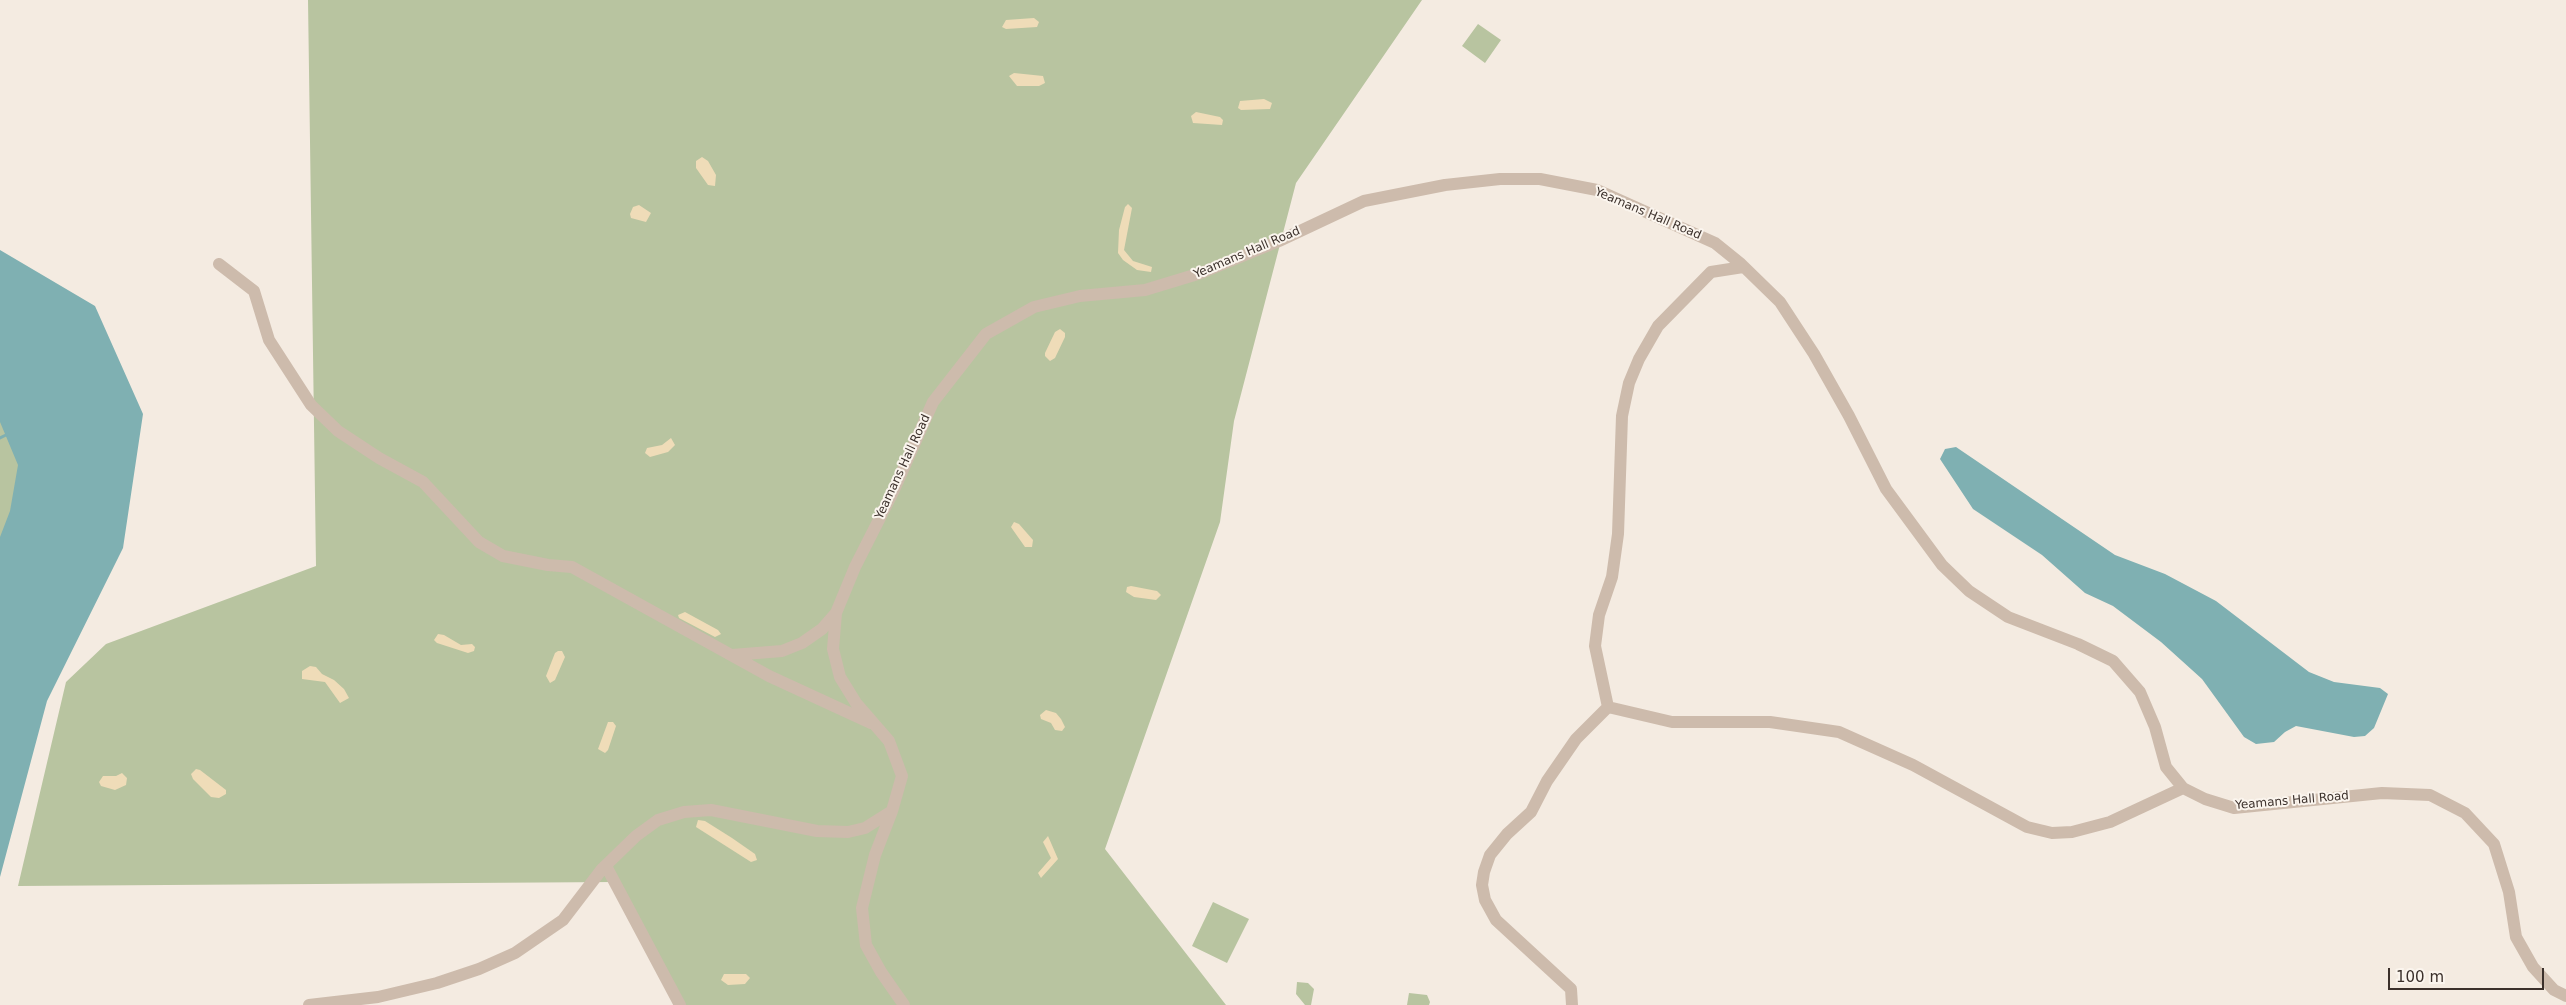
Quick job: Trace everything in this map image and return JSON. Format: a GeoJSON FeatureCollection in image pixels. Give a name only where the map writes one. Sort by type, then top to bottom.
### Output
{"type":"FeatureCollection","features":[{"type":"Feature","properties":{"kind":"street","name":"Yeamans Hall Road"},"geometry":{"type":"LineString","coordinates":[[904,1005],[881,972],[866,945],[862,908],[875,854],[892,811],[902,776],[889,741],[856,702],[840,676],[833,649],[836,613],[855,567],[894,492],[933,402],[986,334],[1034,307],[1080,296],[1145,290],[1201,274],[1279,241],[1364,201],[1445,186],[1500,179],[1540,179],[1597,190],[1715,242],[1743,266],[1780,302],[1814,354],[1849,416],[1886,489],[1942,565],[1969,591],[2008,617],[2078,644],[2113,661],[2140,692],[2155,727],[2166,767],[2184,788],[2205,799],[2234,808],[2382,793],[2430,795],[2465,813],[2494,844],[2509,892],[2516,937],[2533,967],[2554,990],[2566,996]]}},
{"type":"Feature","properties":{"kind":"street"},"geometry":{"type":"LineString","coordinates":[[219,264],[254,291],[269,340],[312,405],[338,431],[379,458],[423,482],[479,542],[503,556],[548,565],[572,567],[728,654],[876,725]]}},
{"type":"Feature","properties":{"kind":"street"},"geometry":{"type":"LineString","coordinates":[[1608,707],[1595,646],[1599,616],[1612,577],[1618,534],[1622,416],[1629,383],[1639,359],[1658,326],[1692,290],[1711,272],[1743,266]]}},
{"type":"Feature","properties":{"kind":"street"},"geometry":{"type":"LineString","coordinates":[[728,654],[740,656],[782,651],[802,644],[822,629],[836,613]]}},
{"type":"Feature","properties":{"kind":"street"},"geometry":{"type":"LineString","coordinates":[[1608,707],[1672,722],[1770,722],[1839,732],[1913,765],[2027,827],[2052,833],[2072,832],[2110,822],[2184,788]]}},
{"type":"Feature","properties":{"kind":"street"},"geometry":{"type":"LineString","coordinates":[[1572,1005],[1571,989],[1496,920],[1485,900],[1482,885],[1490,855],[1507,834],[1531,812],[1547,781],[1576,739],[1608,707]]}},
{"type":"Feature","properties":{"kind":"street"},"geometry":{"type":"LineString","coordinates":[[309,1005],[378,996],[438,983],[479,969],[515,953],[563,920],[606,866],[636,836],[658,820],[684,812],[711,810],[817,831],[848,832],[865,828],[892,811]]}},
{"type":"Feature","properties":{"kind":"street"},"geometry":{"type":"LineString","coordinates":[[606,866],[680,1005]]}},
{"type":"Feature","properties":{"kind":"green space"},"geometry":{"type":"Polygon","coordinates":[[[308,0],[1422,0],[1296,183],[1234,421],[1220,522],[1105,849],[1226,1005],[682,1005],[615,882],[18,886],[66,682],[106,644],[316,566],[308,0]]]}},
{"type":"Feature","properties":{"kind":"green space"},"geometry":{"type":"Polygon","coordinates":[[[1478,24],[1501,40],[1485,63],[1462,46],[1478,24]]]}},
{"type":"Feature","properties":{"kind":"green space"},"geometry":{"type":"Polygon","coordinates":[[[0,373],[38,416],[0,600],[0,373]]]}},
{"type":"Feature","properties":{"kind":"green space"},"geometry":{"type":"Polygon","coordinates":[[[1213,902],[1249,919],[1227,963],[1192,946],[1213,902]]]}},
{"type":"Feature","properties":{"kind":"green space"},"geometry":{"type":"Polygon","coordinates":[[[1297,982],[1308,983],[1314,989],[1311,1005],[1305,1005],[1296,994],[1297,982]]]}},
{"type":"Feature","properties":{"kind":"green space"},"geometry":{"type":"Polygon","coordinates":[[[1409,993],[1427,995],[1430,1002],[1429,1005],[1407,1005],[1409,993]]]}},
{"type":"Feature","properties":{"kind":"sand"},"geometry":{"type":"Polygon","coordinates":[[[1034,18],[1039,22],[1037,27],[1006,29],[1002,27],[1006,20],[1034,18]]]}},
{"type":"Feature","properties":{"kind":"sand"},"geometry":{"type":"Polygon","coordinates":[[[1014,73],[1043,76],[1045,83],[1039,86],[1017,86],[1009,76],[1014,73]]]}},
{"type":"Feature","properties":{"kind":"sand"},"geometry":{"type":"Polygon","coordinates":[[[1264,99],[1272,103],[1270,109],[1241,110],[1238,108],[1240,101],[1264,99]]]}},
{"type":"Feature","properties":{"kind":"sand"},"geometry":{"type":"Polygon","coordinates":[[[1196,112],[1220,117],[1223,120],[1222,125],[1193,123],[1191,116],[1196,112]]]}},
{"type":"Feature","properties":{"kind":"sand"},"geometry":{"type":"Polygon","coordinates":[[[702,157],[708,161],[716,175],[715,186],[708,185],[696,168],[696,161],[702,157]]]}},
{"type":"Feature","properties":{"kind":"sand"},"geometry":{"type":"Polygon","coordinates":[[[1128,204],[1132,208],[1124,250],[1133,261],[1152,267],[1151,272],[1137,270],[1123,260],[1118,253],[1119,230],[1125,207],[1128,204]]]}},
{"type":"Feature","properties":{"kind":"sand"},"geometry":{"type":"Polygon","coordinates":[[[639,205],[651,213],[646,222],[631,218],[630,214],[633,207],[639,205]]]}},
{"type":"Feature","properties":{"kind":"sand"},"geometry":{"type":"Polygon","coordinates":[[[1060,329],[1065,333],[1065,337],[1055,358],[1050,361],[1045,356],[1045,353],[1055,332],[1060,329]]]}},
{"type":"Feature","properties":{"kind":"sand"},"geometry":{"type":"Polygon","coordinates":[[[671,438],[675,445],[668,452],[650,457],[645,453],[647,448],[662,445],[671,438]]]}},
{"type":"Feature","properties":{"kind":"sand"},"geometry":{"type":"Polygon","coordinates":[[[1014,522],[1019,524],[1033,540],[1032,547],[1025,547],[1011,527],[1014,522]]]}},
{"type":"Feature","properties":{"kind":"sand"},"geometry":{"type":"Polygon","coordinates":[[[1131,586],[1157,591],[1161,595],[1156,600],[1134,597],[1126,592],[1127,587],[1131,586]]]}},
{"type":"Feature","properties":{"kind":"sand"},"geometry":{"type":"Polygon","coordinates":[[[685,612],[718,630],[721,634],[715,637],[679,618],[678,615],[685,612]]]}},
{"type":"Feature","properties":{"kind":"sand"},"geometry":{"type":"Polygon","coordinates":[[[438,634],[444,635],[461,645],[472,644],[475,647],[474,651],[468,653],[437,643],[434,640],[438,634]]]}},
{"type":"Feature","properties":{"kind":"sand"},"geometry":{"type":"Polygon","coordinates":[[[562,651],[565,657],[555,680],[550,683],[546,676],[555,653],[562,651]]]}},
{"type":"Feature","properties":{"kind":"sand"},"geometry":{"type":"Polygon","coordinates":[[[310,666],[316,667],[322,674],[334,680],[344,689],[349,698],[340,703],[325,682],[302,679],[302,671],[310,666]]]}},
{"type":"Feature","properties":{"kind":"sand"},"geometry":{"type":"Polygon","coordinates":[[[1046,710],[1056,713],[1061,719],[1065,727],[1062,731],[1055,730],[1051,723],[1041,719],[1040,715],[1046,710]]]}},
{"type":"Feature","properties":{"kind":"sand"},"geometry":{"type":"Polygon","coordinates":[[[608,722],[613,722],[616,726],[608,750],[605,753],[598,749],[608,722]]]}},
{"type":"Feature","properties":{"kind":"sand"},"geometry":{"type":"Polygon","coordinates":[[[196,769],[226,790],[226,794],[219,798],[211,797],[193,779],[191,774],[196,769]]]}},
{"type":"Feature","properties":{"kind":"sand"},"geometry":{"type":"Polygon","coordinates":[[[122,773],[127,778],[126,785],[115,790],[101,786],[99,782],[103,776],[116,776],[122,773]]]}},
{"type":"Feature","properties":{"kind":"sand"},"geometry":{"type":"Polygon","coordinates":[[[698,820],[705,821],[732,838],[755,854],[757,860],[751,862],[696,827],[698,820]]]}},
{"type":"Feature","properties":{"kind":"sand"},"geometry":{"type":"Polygon","coordinates":[[[1048,836],[1058,859],[1041,878],[1038,873],[1051,858],[1043,842],[1048,836]]]}},
{"type":"Feature","properties":{"kind":"sand"},"geometry":{"type":"Polygon","coordinates":[[[724,974],[746,974],[750,978],[745,984],[728,985],[721,980],[724,974]]]}},
{"type":"Feature","properties":{"kind":"water"},"geometry":{"type":"Polygon","coordinates":[[[0,250],[95,306],[143,414],[123,548],[47,701],[0,877],[0,537],[10,511],[18,465],[0,422],[0,250]]]}},
{"type":"Feature","properties":{"kind":"water"},"geometry":{"type":"Polygon","coordinates":[[[1956,447],[2115,555],[2165,574],[2216,601],[2309,672],[2334,682],[2380,688],[2388,694],[2374,728],[2365,736],[2354,737],[2296,726],[2285,732],[2274,742],[2256,744],[2244,737],[2202,679],[2161,642],[2113,606],[2085,593],[2042,555],[1973,509],[1940,459],[1945,449],[1956,447]]]}},
{"type":"Feature","properties":{"kind":"waterway"},"geometry":{"type":"LineString","coordinates":[[0,438],[8,434]]}}]}
